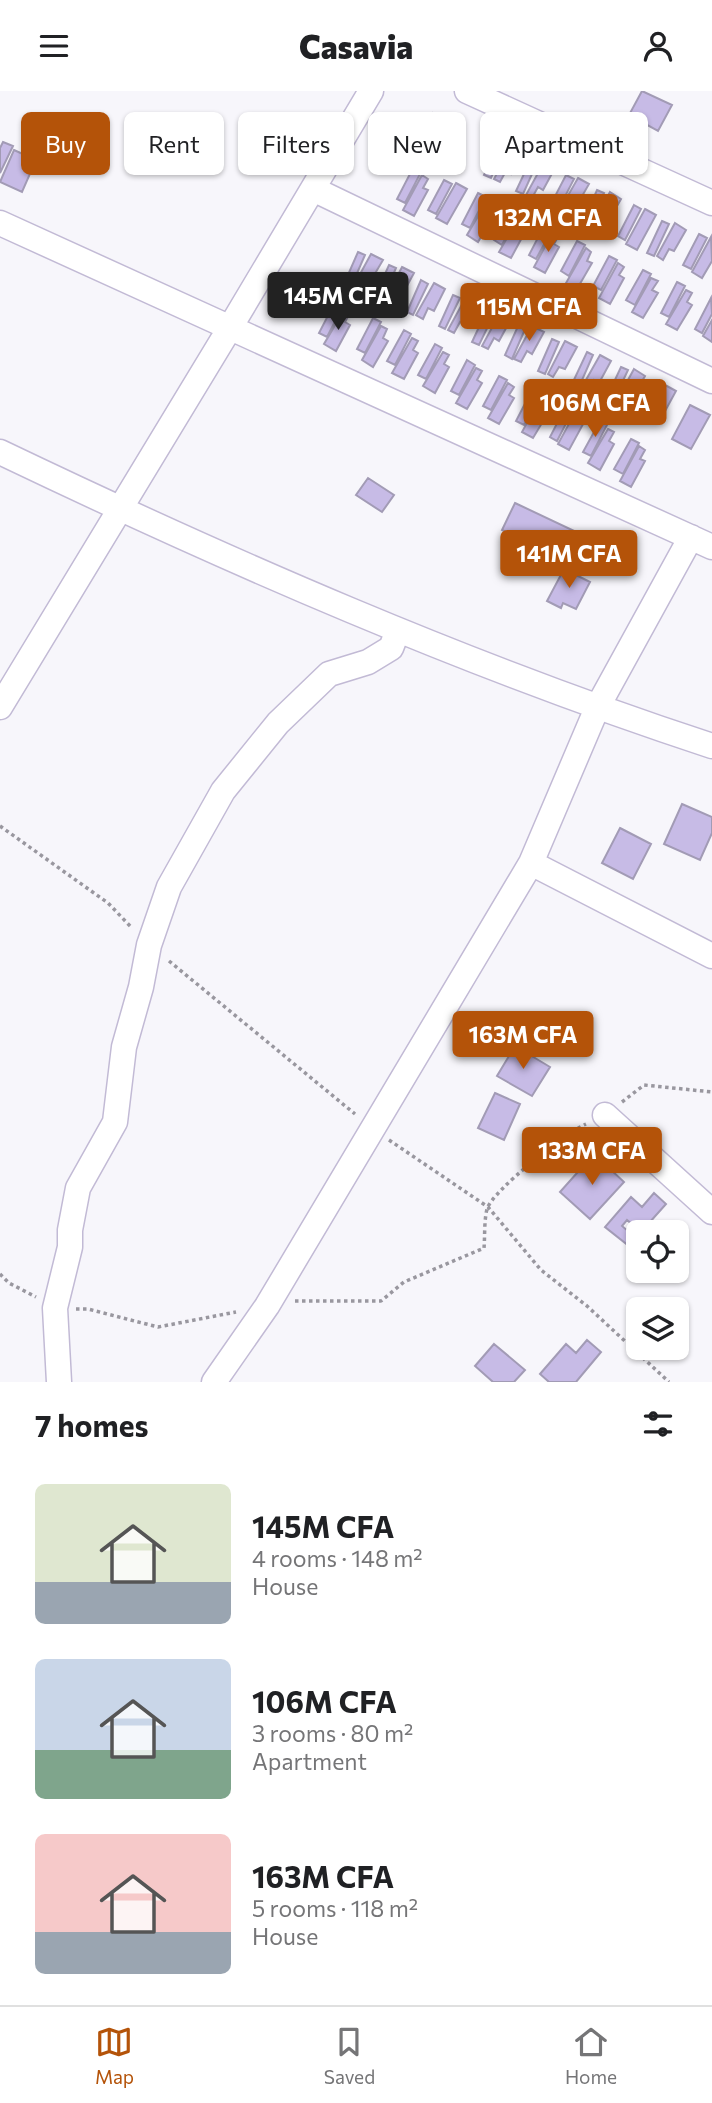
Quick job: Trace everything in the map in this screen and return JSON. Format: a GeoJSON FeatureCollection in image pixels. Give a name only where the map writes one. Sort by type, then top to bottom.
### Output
{"type":"FeatureCollection","features":[{"type":"Feature","properties":{"kind":"street"},"geometry":{"type":"LineString","coordinates":[[0,707],[371,91]]}},
{"type":"Feature","properties":{"kind":"street"},"geometry":{"type":"LineString","coordinates":[[467,91],[712,203]]}},
{"type":"Feature","properties":{"kind":"street"},"geometry":{"type":"LineString","coordinates":[[313,189],[712,381]]}},
{"type":"Feature","properties":{"kind":"street"},"geometry":{"type":"LineString","coordinates":[[0,223],[701,542],[597,708],[531,863],[267,1306],[214,1382]]}},
{"type":"Feature","properties":{"kind":"street"},"geometry":{"type":"LineString","coordinates":[[0,452],[121,510],[375,621],[597,708],[712,746]]}},
{"type":"Feature","properties":{"kind":"street"},"geometry":{"type":"LineString","coordinates":[[59,1382],[55,1308],[70,1247],[70,1230],[78,1188],[114,1122],[119,1101],[124,1047],[141,987],[149,945],[169,887],[223,792],[278,723],[329,674],[368,662],[391,648],[398,630]]}},
{"type":"Feature","properties":{"kind":"street"},"geometry":{"type":"LineString","coordinates":[[531,863],[712,956]]}},
{"type":"Feature","properties":{"kind":"street"},"geometry":{"type":"LineString","coordinates":[[605,1115],[712,1212]]}},
{"type":"Feature","properties":{"kind":"path"},"geometry":{"type":"LineString","coordinates":[[0,827],[108,903],[149,945],[328,1089],[372,1129],[488,1207],[541,1271],[587,1306],[669,1382]]}},
{"type":"Feature","properties":{"kind":"path"},"geometry":{"type":"LineString","coordinates":[[0,1273],[9,1283],[55,1308],[88,1309],[158,1327],[305,1299],[381,1301],[404,1282],[484,1248],[488,1207],[516,1177],[569,1132],[605,1115],[645,1085],[712,1092]]}},
{"type":"Feature","properties":{"kind":"building"},"geometry":{"type":"Polygon","coordinates":[[[642,91],[672,105],[658,131],[648,125],[648,112],[631,112],[642,91]]]}},
{"type":"Feature","properties":{"kind":"building"},"geometry":{"type":"Polygon","coordinates":[[[3,142],[13,146],[0,173],[0,148],[3,142]]]}},
{"type":"Feature","properties":{"kind":"building"},"geometry":{"type":"Polygon","coordinates":[[[14,150],[21,153],[21,175],[29,175],[22,192],[0,182],[14,150]]]}},
{"type":"Feature","properties":{"kind":"building"},"geometry":{"type":"Polygon","coordinates":[[[409,175],[419,175],[405,203],[397,199],[409,175]]]}},
{"type":"Feature","properties":{"kind":"building"},"geometry":{"type":"Polygon","coordinates":[[[422,175],[428,179],[423,188],[428,190],[414,216],[403,210],[422,175]]]}},
{"type":"Feature","properties":{"kind":"building"},"geometry":{"type":"Polygon","coordinates":[[[496,175],[504,175],[500,182],[494,179],[496,175]]]}},
{"type":"Feature","properties":{"kind":"building"},"geometry":{"type":"Polygon","coordinates":[[[524,175],[532,175],[523,194],[516,191],[524,175]]]}},
{"type":"Feature","properties":{"kind":"building"},"geometry":{"type":"Polygon","coordinates":[[[537,175],[551,175],[543,190],[538,187],[532,198],[526,195],[537,175]]]}},
{"type":"Feature","properties":{"kind":"building"},"geometry":{"type":"Polygon","coordinates":[[[566,175],[574,179],[558,210],[550,206],[566,175]]]}},
{"type":"Feature","properties":{"kind":"building"},"geometry":{"type":"Polygon","coordinates":[[[578,178],[589,184],[569,219],[558,213],[578,178]]]}},
{"type":"Feature","properties":{"kind":"building"},"geometry":{"type":"Polygon","coordinates":[[[444,180],[452,184],[436,214],[428,210],[444,180]]]}},
{"type":"Feature","properties":{"kind":"building"},"geometry":{"type":"Polygon","coordinates":[[[456,183],[467,189],[447,224],[436,218],[456,183]]]}},
{"type":"Feature","properties":{"kind":"building"},"geometry":{"type":"Polygon","coordinates":[[[597,190],[604,193],[589,225],[583,222],[597,190]]]}},
{"type":"Feature","properties":{"kind":"building"},"geometry":{"type":"Polygon","coordinates":[[[610,192],[621,199],[609,220],[604,218],[598,229],[592,225],[610,192]]]}},
{"type":"Feature","properties":{"kind":"building"},"geometry":{"type":"Polygon","coordinates":[[[478,193],[486,197],[470,228],[462,224],[478,193]]]}},
{"type":"Feature","properties":{"kind":"building"},"geometry":{"type":"Polygon","coordinates":[[[487,201],[493,204],[488,213],[493,216],[478,242],[467,235],[487,201]]]}},
{"type":"Feature","properties":{"kind":"building"},"geometry":{"type":"Polygon","coordinates":[[[634,205],[641,209],[625,240],[618,236],[634,205]]]}},
{"type":"Feature","properties":{"kind":"building"},"geometry":{"type":"Polygon","coordinates":[[[645,209],[656,215],[637,250],[626,244],[645,209]]]}},
{"type":"Feature","properties":{"kind":"building"},"geometry":{"type":"Polygon","coordinates":[[[511,210],[518,214],[502,245],[494,240],[511,210]]]}},
{"type":"Feature","properties":{"kind":"building"},"geometry":{"type":"Polygon","coordinates":[[[519,217],[525,221],[520,230],[525,232],[511,258],[499,252],[519,217]]]}},
{"type":"Feature","properties":{"kind":"building"},"geometry":{"type":"Polygon","coordinates":[[[662,221],[669,224],[654,256],[647,253],[662,221]]]}},
{"type":"Feature","properties":{"kind":"building"},"geometry":{"type":"Polygon","coordinates":[[[675,223],[686,230],[674,251],[669,249],[663,260],[657,256],[675,223]]]}},
{"type":"Feature","properties":{"kind":"building"},"geometry":{"type":"Polygon","coordinates":[[[545,224],[553,228],[536,259],[529,255],[545,224]]]}},
{"type":"Feature","properties":{"kind":"building"},"geometry":{"type":"Polygon","coordinates":[[[553,232],[559,235],[554,244],[559,247],[545,273],[534,267],[553,232]]]}},
{"type":"Feature","properties":{"kind":"building"},"geometry":{"type":"Polygon","coordinates":[[[699,234],[707,238],[691,269],[683,265],[699,234]]]}},
{"type":"Feature","properties":{"kind":"building"},"geometry":{"type":"Polygon","coordinates":[[[711,237],[712,261],[702,278],[692,272],[711,237]]]}},
{"type":"Feature","properties":{"kind":"building"},"geometry":{"type":"Polygon","coordinates":[[[577,241],[585,245],[569,276],[561,271],[577,241]]]}},
{"type":"Feature","properties":{"kind":"building"},"geometry":{"type":"Polygon","coordinates":[[[586,248],[591,252],[587,261],[592,263],[577,289],[566,283],[586,248]]]}},
{"type":"Feature","properties":{"kind":"building"},"geometry":{"type":"Polygon","coordinates":[[[358,252],[365,255],[351,287],[344,284],[358,252]]]}},
{"type":"Feature","properties":{"kind":"building"},"geometry":{"type":"Polygon","coordinates":[[[371,254],[383,260],[370,282],[365,280],[359,290],[353,287],[371,254]]]}},
{"type":"Feature","properties":{"kind":"building"},"geometry":{"type":"Polygon","coordinates":[[[609,256],[617,260],[601,290],[593,286],[609,256]]]}},
{"type":"Feature","properties":{"kind":"building"},"geometry":{"type":"Polygon","coordinates":[[[618,263],[624,267],[619,275],[624,278],[610,304],[599,298],[618,263]]]}},
{"type":"Feature","properties":{"kind":"building"},"geometry":{"type":"Polygon","coordinates":[[[389,265],[396,268],[382,300],[375,296],[389,265]]]}},
{"type":"Feature","properties":{"kind":"building"},"geometry":{"type":"Polygon","coordinates":[[[402,267],[414,273],[402,295],[397,292],[391,303],[385,300],[402,267]]]}},
{"type":"Feature","properties":{"kind":"building"},"geometry":{"type":"Polygon","coordinates":[[[643,270],[651,274],[635,305],[626,300],[643,270]]]}},
{"type":"Feature","properties":{"kind":"building"},"geometry":{"type":"Polygon","coordinates":[[[651,278],[658,281],[652,290],[658,293],[643,318],[632,312],[651,278]]]}},
{"type":"Feature","properties":{"kind":"building"},"geometry":{"type":"Polygon","coordinates":[[[421,280],[428,284],[413,315],[407,312],[421,280]]]}},
{"type":"Feature","properties":{"kind":"building"},"geometry":{"type":"Polygon","coordinates":[[[677,282],[685,286],[669,317],[661,313],[677,282]]]}},
{"type":"Feature","properties":{"kind":"building"},"geometry":{"type":"Polygon","coordinates":[[[434,283],[445,289],[434,311],[428,308],[423,319],[416,315],[434,283]]]}},
{"type":"Feature","properties":{"kind":"building"},"geometry":{"type":"Polygon","coordinates":[[[686,290],[692,293],[687,302],[692,305],[677,330],[666,324],[686,290]]]}},
{"type":"Feature","properties":{"kind":"building"},"geometry":{"type":"Polygon","coordinates":[[[453,295],[460,298],[445,329],[439,326],[453,295]]]}},
{"type":"Feature","properties":{"kind":"building"},"geometry":{"type":"Polygon","coordinates":[[[466,297],[478,303],[465,325],[460,322],[454,333],[448,330],[466,297]]]}},
{"type":"Feature","properties":{"kind":"building"},"geometry":{"type":"Polygon","coordinates":[[[711,298],[712,314],[702,333],[695,329],[711,298]]]}},
{"type":"Feature","properties":{"kind":"building"},"geometry":{"type":"Polygon","coordinates":[[[335,302],[343,306],[327,337],[319,333],[335,302]]]}},
{"type":"Feature","properties":{"kind":"building"},"geometry":{"type":"Polygon","coordinates":[[[344,310],[350,313],[345,322],[350,325],[336,351],[324,344],[344,310]]]}},
{"type":"Feature","properties":{"kind":"building"},"geometry":{"type":"Polygon","coordinates":[[[487,310],[494,314],[479,345],[472,342],[487,310]]]}},
{"type":"Feature","properties":{"kind":"building"},"geometry":{"type":"Polygon","coordinates":[[[500,313],[511,319],[499,341],[494,338],[488,349],[482,346],[500,313]]]}},
{"type":"Feature","properties":{"kind":"building"},"geometry":{"type":"Polygon","coordinates":[[[373,318],[381,322],[365,353],[357,349],[373,318]]]}},
{"type":"Feature","properties":{"kind":"building"},"geometry":{"type":"Polygon","coordinates":[[[712,320],[712,342],[703,336],[712,320]]]}},
{"type":"Feature","properties":{"kind":"building"},"geometry":{"type":"Polygon","coordinates":[[[519,324],[526,327],[512,359],[505,355],[519,324]]]}},
{"type":"Feature","properties":{"kind":"building"},"geometry":{"type":"Polygon","coordinates":[[[381,326],[387,329],[383,338],[388,341],[373,367],[362,360],[381,326]]]}},
{"type":"Feature","properties":{"kind":"building"},"geometry":{"type":"Polygon","coordinates":[[[532,326],[544,332],[532,354],[527,351],[521,362],[514,359],[532,326]]]}},
{"type":"Feature","properties":{"kind":"building"},"geometry":{"type":"Polygon","coordinates":[[[404,330],[411,334],[395,365],[387,361],[404,330]]]}},
{"type":"Feature","properties":{"kind":"building"},"geometry":{"type":"Polygon","coordinates":[[[412,338],[418,341],[413,350],[418,353],[404,379],[392,373],[412,338]]]}},
{"type":"Feature","properties":{"kind":"building"},"geometry":{"type":"Polygon","coordinates":[[[552,339],[559,342],[545,374],[538,371],[552,339]]]}},
{"type":"Feature","properties":{"kind":"building"},"geometry":{"type":"Polygon","coordinates":[[[565,341],[577,347],[565,369],[559,367],[553,377],[548,374],[565,341]]]}},
{"type":"Feature","properties":{"kind":"building"},"geometry":{"type":"Polygon","coordinates":[[[435,344],[442,348],[426,379],[418,375],[435,344]]]}},
{"type":"Feature","properties":{"kind":"building"},"geometry":{"type":"Polygon","coordinates":[[[443,352],[449,355],[444,364],[449,367],[435,393],[423,386],[443,352]]]}},
{"type":"Feature","properties":{"kind":"building"},"geometry":{"type":"Polygon","coordinates":[[[587,352],[593,355],[579,387],[572,384],[587,352]]]}},
{"type":"Feature","properties":{"kind":"building"},"geometry":{"type":"Polygon","coordinates":[[[600,355],[611,361],[599,383],[594,380],[588,391],[582,387],[600,355]]]}},
{"type":"Feature","properties":{"kind":"building"},"geometry":{"type":"Polygon","coordinates":[[[467,360],[475,365],[459,395],[451,391],[467,360]]]}},
{"type":"Feature","properties":{"kind":"building"},"geometry":{"type":"Polygon","coordinates":[[[621,367],[628,370],[613,402],[606,399],[621,367]]]}},
{"type":"Feature","properties":{"kind":"building"},"geometry":{"type":"Polygon","coordinates":[[[476,368],[482,371],[477,380],[482,383],[467,409],[456,403],[476,368]]]}},
{"type":"Feature","properties":{"kind":"building"},"geometry":{"type":"Polygon","coordinates":[[[634,369],[645,376],[633,397],[628,395],[622,406],[616,402],[634,369]]]}},
{"type":"Feature","properties":{"kind":"building"},"geometry":{"type":"Polygon","coordinates":[[[499,376],[507,380],[491,410],[483,406],[499,376]]]}},
{"type":"Feature","properties":{"kind":"building"},"geometry":{"type":"Polygon","coordinates":[[[508,383],[514,387],[509,395],[514,398],[499,424],[488,418],[508,383]]]}},
{"type":"Feature","properties":{"kind":"building"},"geometry":{"type":"Polygon","coordinates":[[[652,383],[659,386],[644,418],[637,415],[652,383]]]}},
{"type":"Feature","properties":{"kind":"building"},"geometry":{"type":"Polygon","coordinates":[[[665,385],[676,391],[664,413],[659,411],[653,421],[647,418],[665,385]]]}},
{"type":"Feature","properties":{"kind":"building"},"geometry":{"type":"Polygon","coordinates":[[[532,390],[541,394],[524,425],[516,421],[532,390]]]}},
{"type":"Feature","properties":{"kind":"building"},"geometry":{"type":"Polygon","coordinates":[[[541,397],[547,401],[542,410],[548,413],[533,438],[522,432],[541,397]]]}},
{"type":"Feature","properties":{"kind":"building"},"geometry":{"type":"Polygon","coordinates":[[[690,405],[710,415],[691,449],[672,439],[690,405]]]}},
{"type":"Feature","properties":{"kind":"building"},"geometry":{"type":"Polygon","coordinates":[[[566,406],[573,410],[557,441],[550,437],[566,406]]]}},
{"type":"Feature","properties":{"kind":"building"},"geometry":{"type":"Polygon","coordinates":[[[577,409],[588,415],[569,450],[558,444],[577,409]]]}},
{"type":"Feature","properties":{"kind":"building"},"geometry":{"type":"Polygon","coordinates":[[[600,421],[607,425],[591,456],[583,452],[600,421]]]}},
{"type":"Feature","properties":{"kind":"building"},"geometry":{"type":"Polygon","coordinates":[[[608,429],[614,432],[609,441],[614,444],[600,470],[588,463],[608,429]]]}},
{"type":"Feature","properties":{"kind":"building"},"geometry":{"type":"Polygon","coordinates":[[[631,439],[639,443],[623,474],[614,469],[631,439]]]}},
{"type":"Feature","properties":{"kind":"building"},"geometry":{"type":"Polygon","coordinates":[[[639,446],[645,450],[640,459],[645,461],[631,487],[620,481],[639,446]]]}},
{"type":"Feature","properties":{"kind":"building"},"geometry":{"type":"Polygon","coordinates":[[[368,478],[394,495],[382,512],[356,495],[368,478]]]}},
{"type":"Feature","properties":{"kind":"building"},"geometry":{"type":"Polygon","coordinates":[[[515,503],[606,546],[593,573],[502,530],[515,503]]]}},
{"type":"Feature","properties":{"kind":"building"},"geometry":{"type":"Polygon","coordinates":[[[564,569],[590,582],[576,609],[563,603],[561,608],[547,601],[564,569]]]}},
{"type":"Feature","properties":{"kind":"building"},"geometry":{"type":"Polygon","coordinates":[[[682,804],[712,817],[712,833],[700,860],[664,844],[682,804]]]}},
{"type":"Feature","properties":{"kind":"building"},"geometry":{"type":"Polygon","coordinates":[[[620,828],[651,844],[633,879],[602,863],[620,828]]]}},
{"type":"Feature","properties":{"kind":"building"},"geometry":{"type":"Polygon","coordinates":[[[515,1046],[550,1067],[532,1096],[497,1076],[515,1046]]]}},
{"type":"Feature","properties":{"kind":"building"},"geometry":{"type":"Polygon","coordinates":[[[495,1093],[520,1104],[504,1140],[478,1128],[495,1093]]]}},
{"type":"Feature","properties":{"kind":"building"},"geometry":{"type":"Polygon","coordinates":[[[594,1154],[624,1182],[590,1219],[560,1192],[594,1154]]]}},
{"type":"Feature","properties":{"kind":"building"},"geometry":{"type":"Polygon","coordinates":[[[654,1193],[666,1204],[652,1220],[626,1220],[622,1226],[626,1229],[626,1244],[605,1227],[631,1197],[642,1207],[654,1193]]]}},
{"type":"Feature","properties":{"kind":"building"},"geometry":{"type":"Polygon","coordinates":[[[587,1340],[601,1352],[576,1382],[549,1382],[540,1374],[566,1344],[576,1353],[587,1340]]]}},
{"type":"Feature","properties":{"kind":"building"},"geometry":{"type":"Polygon","coordinates":[[[494,1344],[525,1370],[514,1382],[493,1382],[475,1366],[494,1344]]]}}]}
